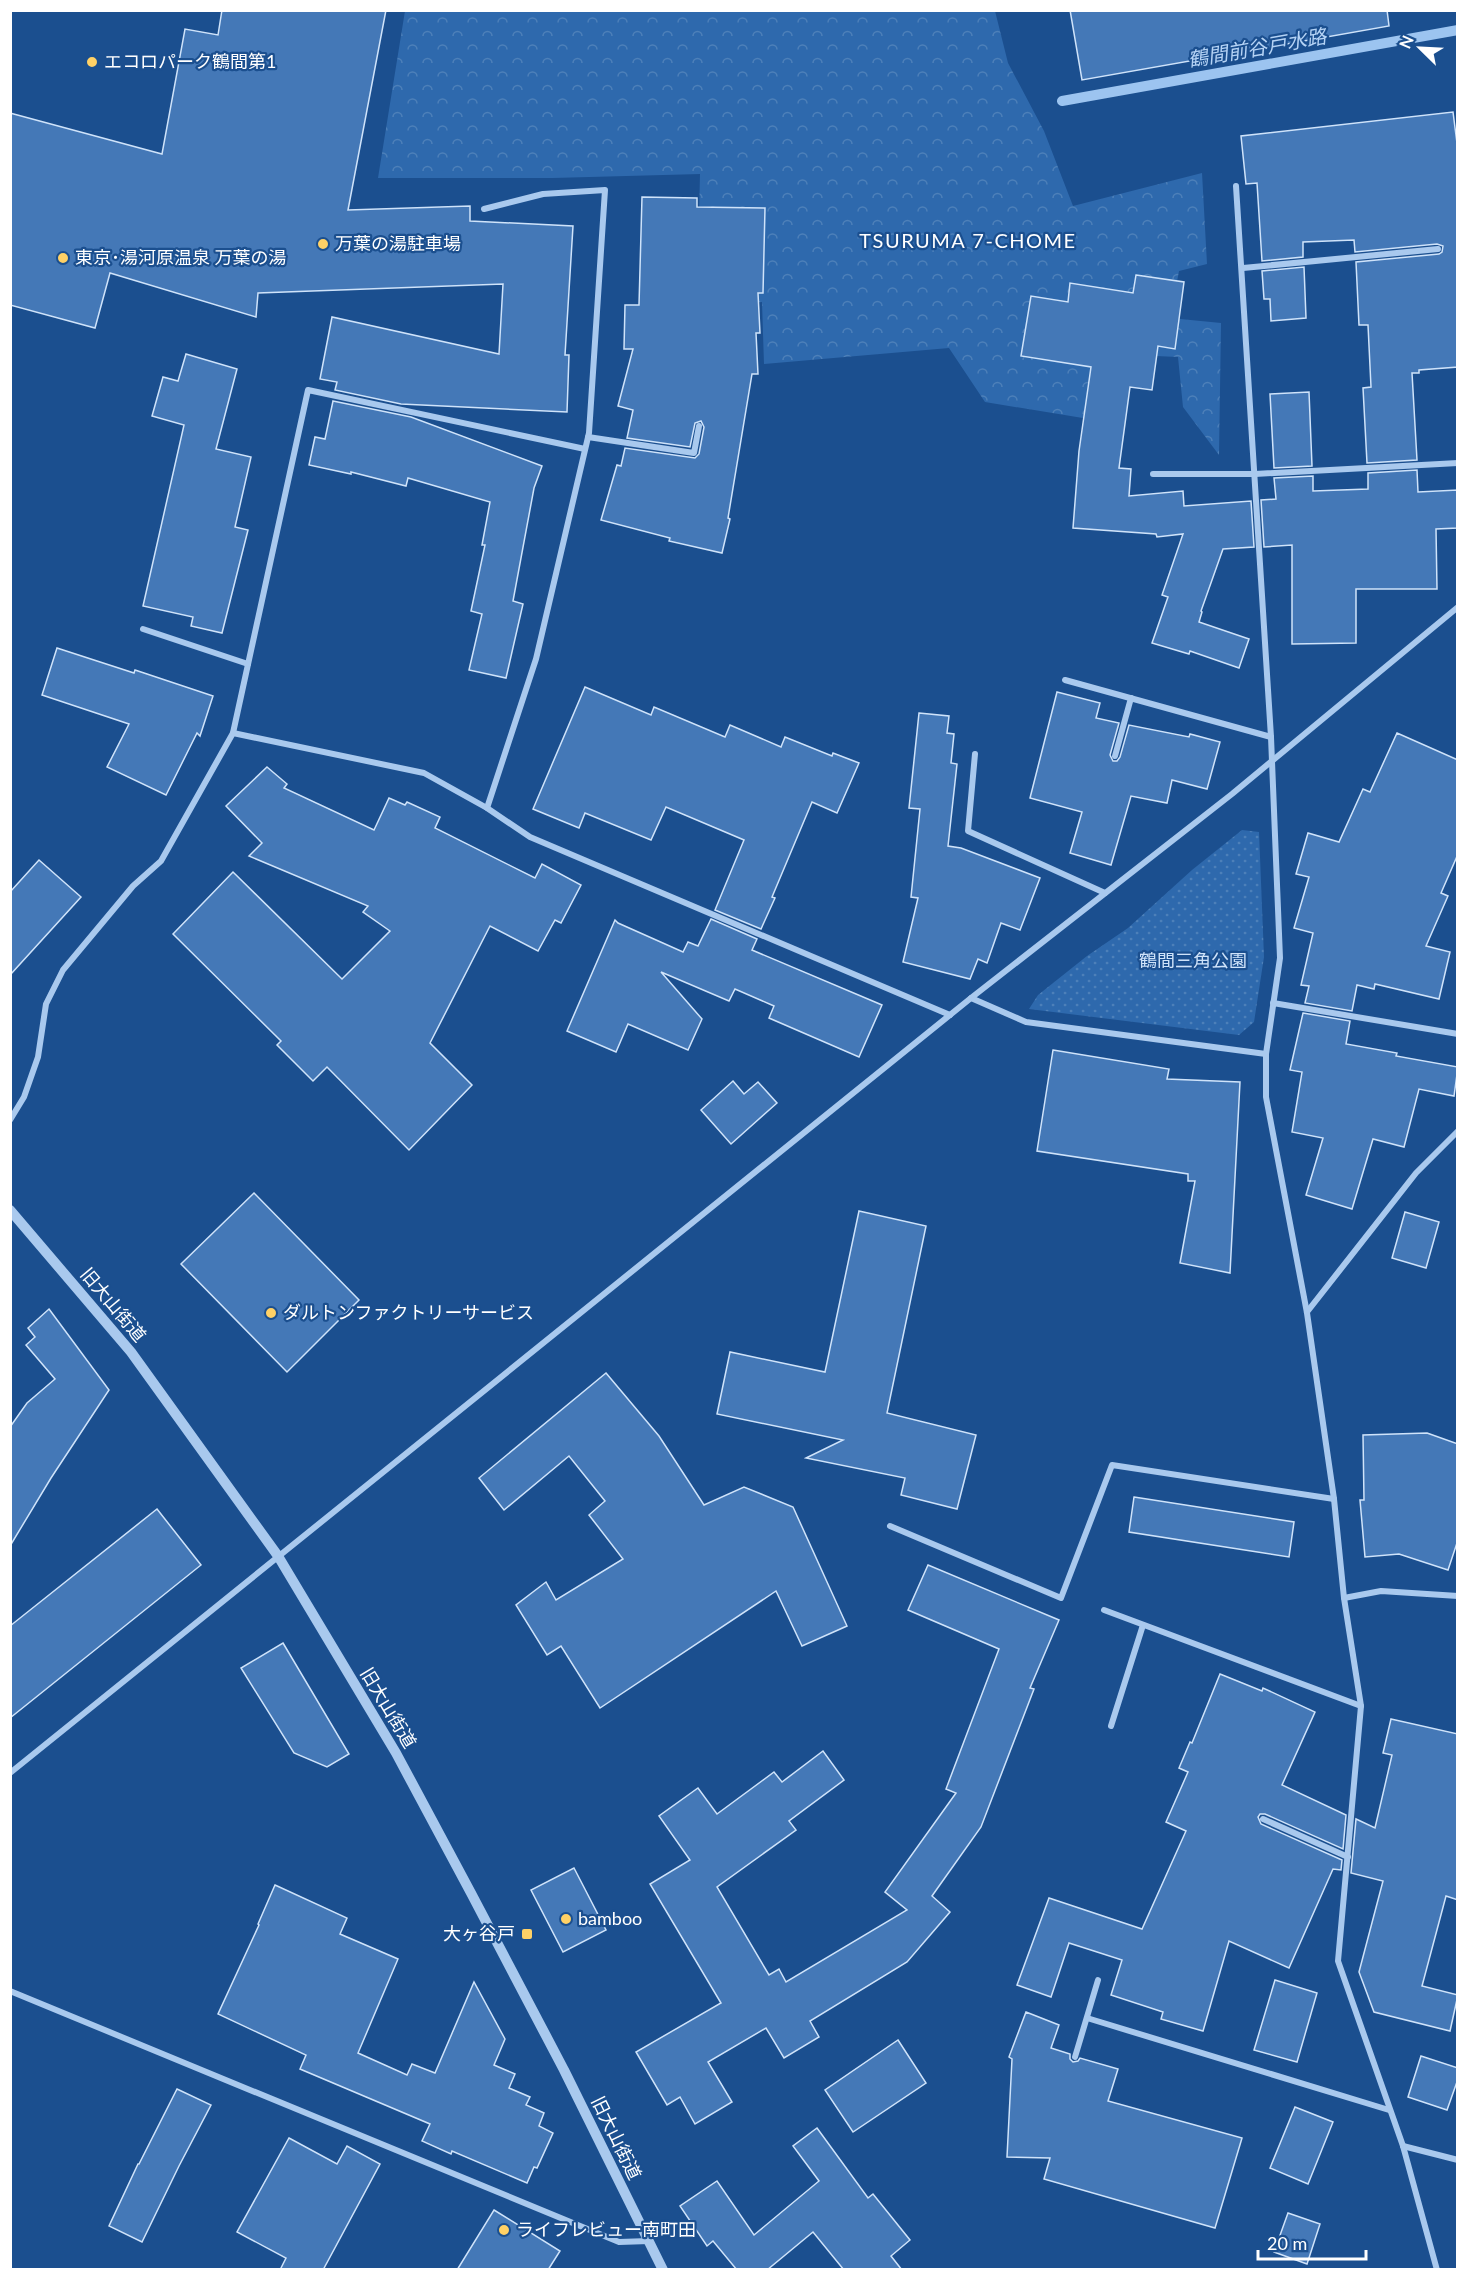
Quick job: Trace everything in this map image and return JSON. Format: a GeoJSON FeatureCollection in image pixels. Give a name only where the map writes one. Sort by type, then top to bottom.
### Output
{"type":"FeatureCollection","features":[{"type":"Feature","properties":{"kind":"street"},"geometry":{"type":"LineString","coordinates":[[1236,186],[1271,737],[1280,958],[1266,1053],[1266,1097],[1307,1312],[1334,1499],[1344,1598],[1361,1706],[1338,1961],[1403,2146],[1437,2270]]}},
{"type":"Feature","properties":{"kind":"street"},"geometry":{"type":"LineString","coordinates":[[484,209],[543,194],[605,190],[588,437],[536,659],[487,808]]}},
{"type":"Feature","properties":{"kind":"street"},"geometry":{"type":"LineString","coordinates":[[1242,268],[1438,249]]}},
{"type":"Feature","properties":{"kind":"street"},"geometry":{"type":"LineString","coordinates":[[10,1120],[28,1087],[38,1057],[46,1004],[63,970],[133,886],[161,861],[233,732],[308,390],[585,449]]}},
{"type":"Feature","properties":{"kind":"street"},"geometry":{"type":"LineString","coordinates":[[588,437],[694,453],[699,426]]}},
{"type":"Feature","properties":{"kind":"street"},"geometry":{"type":"LineString","coordinates":[[1153,474],[1255,474],[1458,463]]}},
{"type":"Feature","properties":{"kind":"street"},"geometry":{"type":"LineString","coordinates":[[10,1773],[971,998],[1272,761],[1458,607]]}},
{"type":"Feature","properties":{"kind":"street"},"geometry":{"type":"LineString","coordinates":[[143,630],[248,664]]}},
{"type":"Feature","properties":{"kind":"street"},"geometry":{"type":"LineString","coordinates":[[1065,680],[1271,737]]}},
{"type":"Feature","properties":{"kind":"street"},"geometry":{"type":"LineString","coordinates":[[1114,756],[1131,698]]}},
{"type":"Feature","properties":{"kind":"street"},"geometry":{"type":"LineString","coordinates":[[233,732],[424,773],[487,808],[530,837],[950,1015]]}},
{"type":"Feature","properties":{"kind":"street"},"geometry":{"type":"LineString","coordinates":[[975,754],[968,831],[1105,893]]}},
{"type":"Feature","properties":{"kind":"street"},"geometry":{"type":"LineString","coordinates":[[971,998],[1026,1022],[1266,1053]]}},
{"type":"Feature","properties":{"kind":"street"},"geometry":{"type":"LineString","coordinates":[[1273,1003],[1458,1034]]}},
{"type":"Feature","properties":{"kind":"street"},"geometry":{"type":"LineString","coordinates":[[1307,1312],[1416,1173],[1458,1131]]}},
{"type":"Feature","properties":{"kind":"street","name":"旧大山街道"},"geometry":{"type":"LineString","coordinates":[[10,1210],[131,1352],[278,1556],[407,1773],[553,2049],[663,2270]]}},
{"type":"Feature","properties":{"kind":"street"},"geometry":{"type":"LineString","coordinates":[[890,1526],[1061,1598],[1112,1465],[1334,1499]]}},
{"type":"Feature","properties":{"kind":"street"},"geometry":{"type":"LineString","coordinates":[[1344,1598],[1382,1592],[1458,1596]]}},
{"type":"Feature","properties":{"kind":"street"},"geometry":{"type":"LineString","coordinates":[[1104,1610],[1361,1706]]}},
{"type":"Feature","properties":{"kind":"street"},"geometry":{"type":"LineString","coordinates":[[1111,1726],[1143,1625]]}},
{"type":"Feature","properties":{"kind":"street"},"geometry":{"type":"LineString","coordinates":[[1263,1819],[1348,1857]]}},
{"type":"Feature","properties":{"kind":"street"},"geometry":{"type":"LineString","coordinates":[[1075,2057],[1098,1980]]}},
{"type":"Feature","properties":{"kind":"street"},"geometry":{"type":"LineString","coordinates":[[10,1990],[619,2242],[649,2241]]}},
{"type":"Feature","properties":{"kind":"street"},"geometry":{"type":"LineString","coordinates":[[1087,2018],[1389,2110]]}},
{"type":"Feature","properties":{"kind":"street"},"geometry":{"type":"LineString","coordinates":[[1403,2146],[1458,2160]]}},
{"type":"Feature","properties":{"kind":"green space"},"geometry":{"type":"Polygon","coordinates":[[[405,11],[995,11],[1008,63],[1044,131],[1073,206],[1202,173],[1207,264],[1179,271],[1170,318],[1221,323],[1219,455],[1183,407],[1178,357],[1134,355],[1103,368],[1095,420],[985,402],[949,348],[764,364],[762,302],[697,306],[700,174],[552,178],[378,178],[405,11]]]}},
{"type":"Feature","properties":{"kind":"green space","name":"鶴間三角公園"},"geometry":{"type":"Polygon","coordinates":[[[1242,830],[1259,832],[1264,957],[1254,1022],[1239,1035],[1029,1009],[1038,995],[1087,956],[1128,928],[1192,870],[1242,830]]]}},
{"type":"Feature","properties":{"kind":"building"},"geometry":{"type":"Polygon","coordinates":[[[222,10],[386,10],[348,210],[470,206],[470,221],[573,226],[565,355],[569,355],[567,412],[401,404],[335,390],[337,382],[320,379],[332,317],[499,354],[503,284],[258,293],[256,317],[110,273],[95,328],[10,305],[10,113],[162,154],[185,29],[218,35],[222,10]]]}},
{"type":"Feature","properties":{"kind":"building"},"geometry":{"type":"Polygon","coordinates":[[[1070,10],[1387,10],[1389,26],[1082,80],[1070,10]]]}},
{"type":"Feature","properties":{"kind":"building"},"geometry":{"type":"Polygon","coordinates":[[[1453,112],[1458,151],[1458,367],[1419,370],[1419,373],[1412,373],[1417,460],[1367,463],[1363,388],[1371,387],[1368,325],[1359,325],[1356,262],[1439,254],[1443,246],[1437,244],[1355,252],[1354,240],[1303,242],[1303,257],[1262,261],[1257,183],[1246,184],[1241,136],[1453,112]]]}},
{"type":"Feature","properties":{"kind":"building"},"geometry":{"type":"Polygon","coordinates":[[[642,197],[697,198],[697,207],[765,208],[763,293],[758,293],[760,333],[756,333],[758,374],[752,374],[728,518],[730,519],[722,553],[669,541],[670,538],[601,520],[617,465],[621,466],[625,448],[695,458],[699,454],[704,427],[701,421],[695,423],[690,447],[627,438],[633,410],[618,406],[633,349],[624,349],[625,305],[639,305],[642,197]]]}},
{"type":"Feature","properties":{"kind":"building"},"geometry":{"type":"Polygon","coordinates":[[[1304,267],[1306,318],[1271,321],[1270,299],[1264,299],[1262,271],[1304,267]]]}},
{"type":"Feature","properties":{"kind":"building"},"geometry":{"type":"Polygon","coordinates":[[[1136,275],[1184,282],[1175,349],[1158,346],[1152,390],[1130,387],[1119,468],[1131,469],[1129,496],[1183,491],[1184,506],[1251,501],[1254,547],[1223,549],[1199,622],[1249,639],[1239,668],[1190,651],[1189,654],[1152,643],[1168,597],[1162,595],[1183,534],[1157,537],[1156,534],[1073,528],[1079,451],[1091,367],[1021,356],[1031,296],[1068,302],[1070,283],[1133,293],[1136,275]]]}},
{"type":"Feature","properties":{"kind":"building"},"geometry":{"type":"Polygon","coordinates":[[[186,354],[237,369],[216,449],[251,457],[235,527],[248,530],[222,633],[191,626],[193,617],[143,606],[184,425],[152,416],[163,377],[178,381],[186,354]]]}},
{"type":"Feature","properties":{"kind":"building"},"geometry":{"type":"Polygon","coordinates":[[[1309,392],[1312,466],[1274,468],[1270,394],[1309,392]]]}},
{"type":"Feature","properties":{"kind":"building"},"geometry":{"type":"Polygon","coordinates":[[[333,401],[411,417],[542,466],[534,488],[513,601],[523,604],[506,678],[469,670],[482,614],[471,611],[485,545],[482,545],[490,502],[408,478],[406,486],[351,472],[351,474],[309,465],[315,437],[325,439],[333,401]]]}},
{"type":"Feature","properties":{"kind":"building"},"geometry":{"type":"Polygon","coordinates":[[[1417,470],[1418,492],[1458,490],[1458,528],[1436,529],[1437,589],[1356,589],[1356,643],[1292,644],[1292,545],[1264,547],[1261,500],[1276,499],[1274,478],[1313,476],[1313,491],[1368,489],[1368,473],[1417,470]]]}},
{"type":"Feature","properties":{"kind":"building"},"geometry":{"type":"Polygon","coordinates":[[[57,648],[134,673],[135,670],[213,696],[200,736],[197,733],[166,795],[107,767],[129,724],[42,695],[57,648]]]}},
{"type":"Feature","properties":{"kind":"building"},"geometry":{"type":"Polygon","coordinates":[[[585,687],[651,715],[654,707],[725,737],[730,725],[781,747],[785,737],[832,756],[833,753],[859,763],[837,813],[812,802],[761,929],[715,910],[744,840],[666,807],[651,840],[585,813],[579,828],[533,809],[585,687]]]}},
{"type":"Feature","properties":{"kind":"building"},"geometry":{"type":"Polygon","coordinates":[[[1057,692],[1100,703],[1096,718],[1119,723],[1110,755],[1113,761],[1117,761],[1120,757],[1129,725],[1189,737],[1190,734],[1220,742],[1207,789],[1172,780],[1167,803],[1131,796],[1111,865],[1070,853],[1082,812],[1030,798],[1057,692]]]}},
{"type":"Feature","properties":{"kind":"building"},"geometry":{"type":"Polygon","coordinates":[[[919,713],[949,716],[947,733],[954,734],[951,763],[957,764],[948,846],[961,848],[1040,878],[1020,930],[1001,923],[987,963],[978,959],[970,979],[903,962],[918,898],[911,897],[920,809],[909,808],[919,713]]]}},
{"type":"Feature","properties":{"kind":"building"},"geometry":{"type":"Polygon","coordinates":[[[1397,733],[1458,760],[1458,854],[1441,893],[1448,896],[1426,946],[1450,952],[1439,999],[1375,984],[1374,989],[1357,985],[1352,1011],[1305,1003],[1309,986],[1301,985],[1313,933],[1294,928],[1309,877],[1296,874],[1308,833],[1339,842],[1363,789],[1370,792],[1397,733]]]}},
{"type":"Feature","properties":{"kind":"building"},"geometry":{"type":"Polygon","coordinates":[[[267,767],[287,784],[284,788],[374,830],[389,798],[405,805],[407,802],[440,817],[435,828],[535,878],[542,864],[581,885],[561,923],[555,920],[538,951],[490,926],[430,1043],[472,1085],[409,1150],[327,1067],[313,1081],[277,1045],[281,1041],[173,934],[233,872],[342,979],[390,931],[363,912],[368,906],[249,856],[262,843],[226,806],[267,767]]]}},
{"type":"Feature","properties":{"kind":"building"},"geometry":{"type":"Polygon","coordinates":[[[39,860],[81,897],[10,975],[10,892],[39,860]]]}},
{"type":"Feature","properties":{"kind":"building"},"geometry":{"type":"Polygon","coordinates":[[[711,919],[757,939],[752,950],[882,1005],[859,1057],[769,1018],[774,1006],[735,989],[729,1001],[661,972],[702,1019],[688,1050],[628,1024],[616,1052],[567,1031],[615,920],[683,952],[688,942],[698,946],[711,919]]]}},
{"type":"Feature","properties":{"kind":"building"},"geometry":{"type":"Polygon","coordinates":[[[1303,1013],[1350,1021],[1346,1044],[1458,1067],[1454,1096],[1419,1089],[1404,1147],[1373,1139],[1352,1209],[1306,1195],[1323,1138],[1292,1132],[1302,1072],[1290,1070],[1303,1013]]]}},
{"type":"Feature","properties":{"kind":"building"},"geometry":{"type":"Polygon","coordinates":[[[1053,1050],[1169,1069],[1167,1079],[1240,1082],[1230,1273],[1180,1263],[1195,1181],[1188,1181],[1188,1174],[1037,1151],[1053,1050]]]}},
{"type":"Feature","properties":{"kind":"building"},"geometry":{"type":"Polygon","coordinates":[[[733,1081],[744,1094],[758,1082],[777,1103],[731,1144],[701,1110],[733,1081]]]}},
{"type":"Feature","properties":{"kind":"building"},"geometry":{"type":"Polygon","coordinates":[[[254,1193],[359,1300],[287,1372],[181,1264],[254,1193]]]}},
{"type":"Feature","properties":{"kind":"building"},"geometry":{"type":"Polygon","coordinates":[[[859,1211],[926,1226],[887,1413],[976,1435],[957,1509],[901,1495],[905,1478],[806,1458],[843,1440],[717,1414],[730,1352],[825,1372],[859,1211]]]}},
{"type":"Feature","properties":{"kind":"building"},"geometry":{"type":"Polygon","coordinates":[[[1405,1212],[1439,1222],[1426,1268],[1392,1258],[1405,1212]]]}},
{"type":"Feature","properties":{"kind":"building"},"geometry":{"type":"Polygon","coordinates":[[[49,1309],[109,1390],[51,1478],[10,1546],[10,1427],[27,1403],[55,1379],[26,1345],[35,1337],[28,1328],[49,1309]]]}},
{"type":"Feature","properties":{"kind":"building"},"geometry":{"type":"Polygon","coordinates":[[[606,1373],[659,1436],[704,1505],[744,1487],[793,1507],[847,1626],[802,1646],[776,1591],[600,1708],[561,1646],[547,1655],[516,1605],[546,1582],[556,1600],[623,1559],[589,1515],[605,1501],[569,1456],[504,1510],[479,1478],[606,1373]]]}},
{"type":"Feature","properties":{"kind":"building"},"geometry":{"type":"Polygon","coordinates":[[[1427,1433],[1458,1444],[1458,1540],[1448,1570],[1399,1554],[1365,1557],[1360,1500],[1364,1500],[1363,1435],[1427,1433]]]}},
{"type":"Feature","properties":{"kind":"building"},"geometry":{"type":"Polygon","coordinates":[[[1134,1497],[1294,1522],[1289,1557],[1129,1532],[1134,1497]]]}},
{"type":"Feature","properties":{"kind":"building"},"geometry":{"type":"Polygon","coordinates":[[[157,1509],[201,1565],[10,1718],[10,1626],[157,1509]]]}},
{"type":"Feature","properties":{"kind":"building"},"geometry":{"type":"Polygon","coordinates":[[[928,1565],[1059,1620],[1030,1688],[1034,1689],[981,1827],[932,1896],[950,1912],[907,1962],[810,2021],[819,2037],[784,2058],[766,2028],[708,2062],[732,2102],[695,2124],[680,2097],[667,2105],[636,2052],[721,2003],[650,1884],[690,1860],[659,1816],[698,1788],[717,1814],[774,1772],[782,1782],[823,1751],[844,1780],[789,1821],[796,1830],[717,1887],[769,1975],[779,1969],[786,1982],[907,1910],[885,1892],[956,1793],[946,1789],[999,1649],[908,1610],[928,1565]]]}},
{"type":"Feature","properties":{"kind":"building"},"geometry":{"type":"Polygon","coordinates":[[[283,1643],[349,1754],[327,1767],[294,1753],[241,1668],[283,1643]]]}},
{"type":"Feature","properties":{"kind":"building"},"geometry":{"type":"Polygon","coordinates":[[[1220,1674],[1262,1691],[1263,1688],[1315,1712],[1282,1785],[1346,1815],[1343,1849],[1265,1814],[1260,1814],[1258,1817],[1261,1824],[1342,1860],[1341,1870],[1333,1869],[1289,1968],[1229,1941],[1203,2031],[1161,2019],[1163,2012],[1111,1995],[1122,1960],[1069,1943],[1051,1997],[1017,1985],[1049,1898],[1142,1929],[1186,1831],[1166,1822],[1188,1772],[1179,1768],[1190,1742],[1192,1743],[1220,1674]]]}},
{"type":"Feature","properties":{"kind":"building"},"geometry":{"type":"Polygon","coordinates":[[[1391,1719],[1458,1734],[1458,1900],[1446,1896],[1422,1986],[1458,1995],[1450,2031],[1374,2012],[1359,1972],[1383,1881],[1351,1873],[1356,1819],[1375,1828],[1392,1755],[1383,1753],[1391,1719]]]}},
{"type":"Feature","properties":{"kind":"building"},"geometry":{"type":"Polygon","coordinates":[[[574,1868],[606,1930],[563,1952],[531,1890],[574,1868]]]}},
{"type":"Feature","properties":{"kind":"building"},"geometry":{"type":"Polygon","coordinates":[[[275,1885],[347,1918],[340,1934],[398,1959],[358,2053],[407,2075],[412,2064],[435,2073],[474,1982],[505,2039],[494,2065],[515,2074],[509,2088],[530,2097],[526,2105],[544,2113],[539,2126],[553,2133],[537,2168],[534,2167],[527,2183],[452,2151],[451,2154],[422,2141],[430,2124],[300,2069],[306,2055],[218,2014],[275,1885]]]}},
{"type":"Feature","properties":{"kind":"building"},"geometry":{"type":"Polygon","coordinates":[[[1275,1980],[1317,1993],[1297,2062],[1254,2050],[1275,1980]]]}},
{"type":"Feature","properties":{"kind":"building"},"geometry":{"type":"Polygon","coordinates":[[[1026,2012],[1059,2025],[1051,2048],[1070,2054],[1073,2062],[1080,2058],[1118,2069],[1108,2101],[1242,2138],[1215,2228],[1044,2179],[1050,2158],[1007,2157],[1012,2059],[1009,2057],[1026,2012]]]}},
{"type":"Feature","properties":{"kind":"building"},"geometry":{"type":"Polygon","coordinates":[[[898,2040],[926,2083],[853,2132],[825,2090],[898,2040]]]}},
{"type":"Feature","properties":{"kind":"building"},"geometry":{"type":"Polygon","coordinates":[[[1421,2056],[1458,2068],[1458,2079],[1447,2110],[1408,2097],[1421,2056]]]}},
{"type":"Feature","properties":{"kind":"building"},"geometry":{"type":"Polygon","coordinates":[[[177,2089],[211,2105],[142,2242],[109,2226],[177,2089]]]}},
{"type":"Feature","properties":{"kind":"building"},"geometry":{"type":"Polygon","coordinates":[[[1295,2107],[1333,2122],[1308,2184],[1270,2168],[1295,2107]]]}},
{"type":"Feature","properties":{"kind":"building"},"geometry":{"type":"Polygon","coordinates":[[[817,2128],[868,2198],[873,2194],[910,2240],[891,2256],[902,2270],[844,2270],[813,2232],[767,2270],[737,2270],[713,2241],[707,2246],[680,2206],[717,2181],[754,2235],[819,2181],[793,2146],[817,2128]]]}},
{"type":"Feature","properties":{"kind":"building"},"geometry":{"type":"Polygon","coordinates":[[[289,2138],[337,2164],[347,2146],[380,2164],[323,2270],[280,2270],[286,2258],[237,2232],[289,2138]]]}},
{"type":"Feature","properties":{"kind":"building","name":"ライフレビュー南町田"},"geometry":{"type":"Polygon","coordinates":[[[494,2210],[560,2251],[548,2270],[457,2270],[494,2210]]]}},
{"type":"Feature","properties":{"kind":"building"},"geometry":{"type":"Polygon","coordinates":[[[1288,2213],[1320,2224],[1307,2264],[1274,2252],[1288,2213]]]}},
{"type":"Feature","properties":{"kind":"waterway","name":"鶴間前谷戸水路"},"geometry":{"type":"LineString","coordinates":[[1062,101],[1458,30]]}},
{"type":"Feature","properties":{"kind":"place","name":"エコロパーク鶴間第1"},"geometry":{"type":"Point","coordinates":[92,62]}},
{"type":"Feature","properties":{"kind":"place","name":"万葉の湯駐車場"},"geometry":{"type":"Point","coordinates":[323,244]}},
{"type":"Feature","properties":{"kind":"place","name":"東京･湯河原温泉 万葉の湯"},"geometry":{"type":"Point","coordinates":[63,258]}},
{"type":"Feature","properties":{"kind":"place","name":"ダルトンファクトリーサービス"},"geometry":{"type":"Point","coordinates":[271,1313]}},
{"type":"Feature","properties":{"kind":"place","name":"bamboo"},"geometry":{"type":"Point","coordinates":[566,1919]}},
{"type":"Feature","properties":{"kind":"place","name":"大ヶ谷戸"},"geometry":{"type":"Point","coordinates":[527,1934]}},
{"type":"Feature","properties":{"kind":"place","name":"ライフレビュー南町田"},"geometry":{"type":"Point","coordinates":[504,2230]}},
{"type":"Feature","properties":{"kind":"district","name":"TSURUMA 7-CHOME"},"geometry":{"type":"Point","coordinates":[968,241]}}]}
